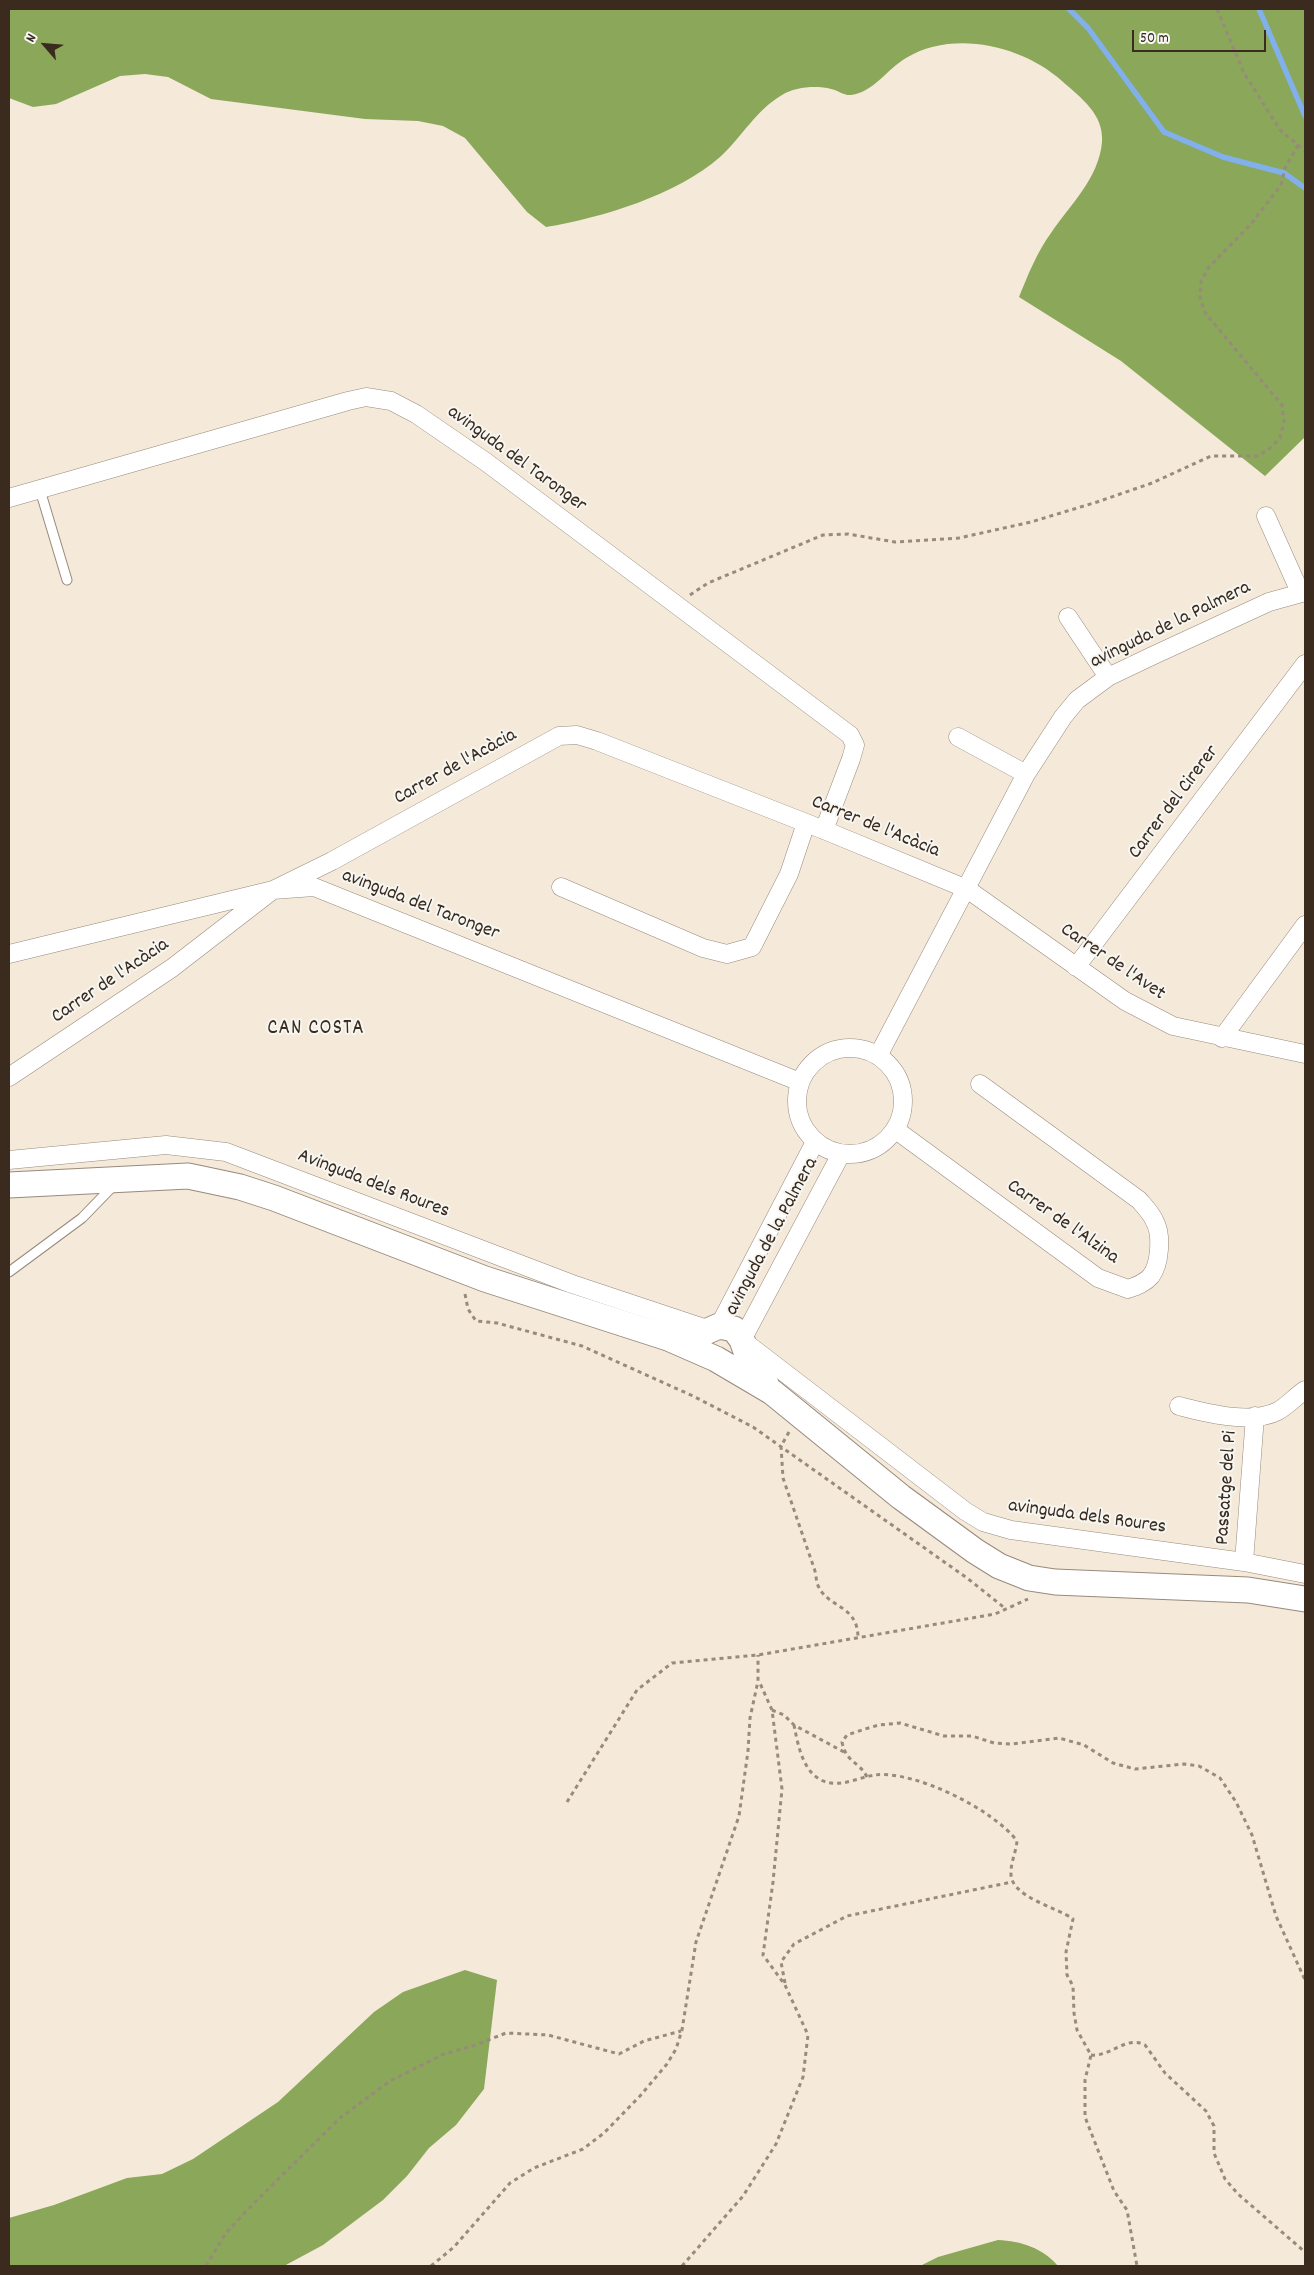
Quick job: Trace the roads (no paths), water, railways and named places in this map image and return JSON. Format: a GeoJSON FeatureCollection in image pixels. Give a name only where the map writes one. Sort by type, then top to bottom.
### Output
{"type":"FeatureCollection","features":[{"type":"Feature","properties":{"kind":"street","name":"avinguda del Taronger"},"geometry":{"type":"LineString","coordinates":[[9,498],[348,401],[366,397],[391,401],[416,414],[486,462],[850,735],[855,745],[824,830]]}},
{"type":"Feature","properties":{"kind":"street"},"geometry":{"type":"LineString","coordinates":[[1266,516],[1303,592]]}},
{"type":"Feature","properties":{"kind":"street","name":"avinguda de la Palmera"},"geometry":{"type":"LineString","coordinates":[[878,1056],[1026,774],[1063,717],[1077,700],[1108,677],[1269,602],[1303,592]]}},
{"type":"Feature","properties":{"kind":"street"},"geometry":{"type":"LineString","coordinates":[[1068,617],[1108,677]]}},
{"type":"Feature","properties":{"kind":"street","name":"Carrer del Cirerer"},"geometry":{"type":"LineString","coordinates":[[1076,967],[1305,664]]}},
{"type":"Feature","properties":{"kind":"street","name":"Carrer de l'Acàcia"},"geometry":{"type":"LineString","coordinates":[[9,1077],[172,968],[273,890],[332,861],[559,736],[577,735],[597,741],[824,830],[967,889]]}},
{"type":"Feature","properties":{"kind":"street"},"geometry":{"type":"LineString","coordinates":[[958,737],[1026,774]]}},
{"type":"Feature","properties":{"kind":"street"},"geometry":{"type":"LineString","coordinates":[[561,887],[703,948],[727,954],[735,952],[752,947],[789,874],[806,823]]}},
{"type":"Feature","properties":{"kind":"street","name":"avinguda del Taronger"},"geometry":{"type":"LineString","coordinates":[[9,954],[273,890],[314,887],[800,1082]]}},
{"type":"Feature","properties":{"kind":"street","name":"Carrer de l'Avet"},"geometry":{"type":"LineString","coordinates":[[967,889],[1076,967],[1150,1016],[1173,1026],[1222,1038],[1305,1054]]}},
{"type":"Feature","properties":{"kind":"street"},"geometry":{"type":"LineString","coordinates":[[1222,1038],[1305,925]]}},
{"type":"Feature","properties":{"kind":"street"},"geometry":{"type":"LineString","coordinates":[[847,1048],[864,1049],[878,1056],[891,1067],[900,1083],[903,1107],[896,1130],[882,1144],[870,1151],[856,1154],[841,1154],[816,1142],[803,1127],[798,1114],[796,1099],[800,1082],[806,1070],[817,1059],[832,1051],[847,1048]]}},
{"type":"Feature","properties":{"kind":"street","name":"Carrer de l'Alzina"},"geometry":{"type":"LineString","coordinates":[[896,1130],[1098,1278],[1128,1289],[1141,1285],[1152,1275],[1158,1250],[1156,1224],[1149,1212],[1139,1200],[980,1084]]}},
{"type":"Feature","properties":{"kind":"street","name":"avinguda de la Palmera"},"geometry":{"type":"LineString","coordinates":[[716,1328],[816,1142]]}},
{"type":"Feature","properties":{"kind":"street","name":"Avinguda dels Roures"},"geometry":{"type":"LineString","coordinates":[[9,1160],[166,1145],[226,1152],[564,1281],[716,1328]]}},
{"type":"Feature","properties":{"kind":"street","name":"avinguda de la Palmera"},"geometry":{"type":"LineString","coordinates":[[742,1340],[841,1154]]}},
{"type":"Feature","properties":{"kind":"street"},"geometry":{"type":"LineString","coordinates":[[9,1185],[188,1176],[240,1187],[544,1299],[668,1338],[716,1359],[772,1392],[901,1497],[975,1551],[1007,1569],[1029,1578],[1055,1582],[1248,1590],[1305,1599]]}},
{"type":"Feature","properties":{"kind":"street"},"geometry":{"type":"LineString","coordinates":[[716,1328],[716,1359]]}},
{"type":"Feature","properties":{"kind":"street"},"geometry":{"type":"LineString","coordinates":[[668,1338],[701,1334],[716,1328],[734,1330],[742,1340],[749,1360],[772,1392]]}},
{"type":"Feature","properties":{"kind":"street"},"geometry":{"type":"LineString","coordinates":[[716,1359],[742,1340]]}},
{"type":"Feature","properties":{"kind":"street","name":"avinguda dels Roures"},"geometry":{"type":"LineString","coordinates":[[742,1340],[957,1505],[983,1522],[1011,1530],[1244,1562],[1305,1574]]}},
{"type":"Feature","properties":{"kind":"street","name":"Passatge del Pi"},"geometry":{"type":"LineString","coordinates":[[1244,1562],[1255,1416],[1277,1412],[1305,1390]]}},
{"type":"Feature","properties":{"kind":"street"},"geometry":{"type":"LineString","coordinates":[[1179,1406],[1234,1418],[1255,1416]]}},
{"type":"Feature","properties":{"kind":"lane"},"geometry":{"type":"LineString","coordinates":[[40,490],[67,580]]}},
{"type":"Feature","properties":{"kind":"lane"},"geometry":{"type":"LineString","coordinates":[[9,1272],[82,1218],[121,1178]]}},
{"type":"Feature","properties":{"kind":"waterway"},"geometry":{"type":"LineString","coordinates":[[1069,9],[1088,28],[1164,132],[1223,157],[1284,173],[1305,188]]}},
{"type":"Feature","properties":{"kind":"waterway"},"geometry":{"type":"LineString","coordinates":[[1259,9],[1305,116]]}},
{"type":"Feature","properties":{"kind":"district","name":"CAN COSTA"},"geometry":{"type":"Point","coordinates":[316,1030]}}]}
